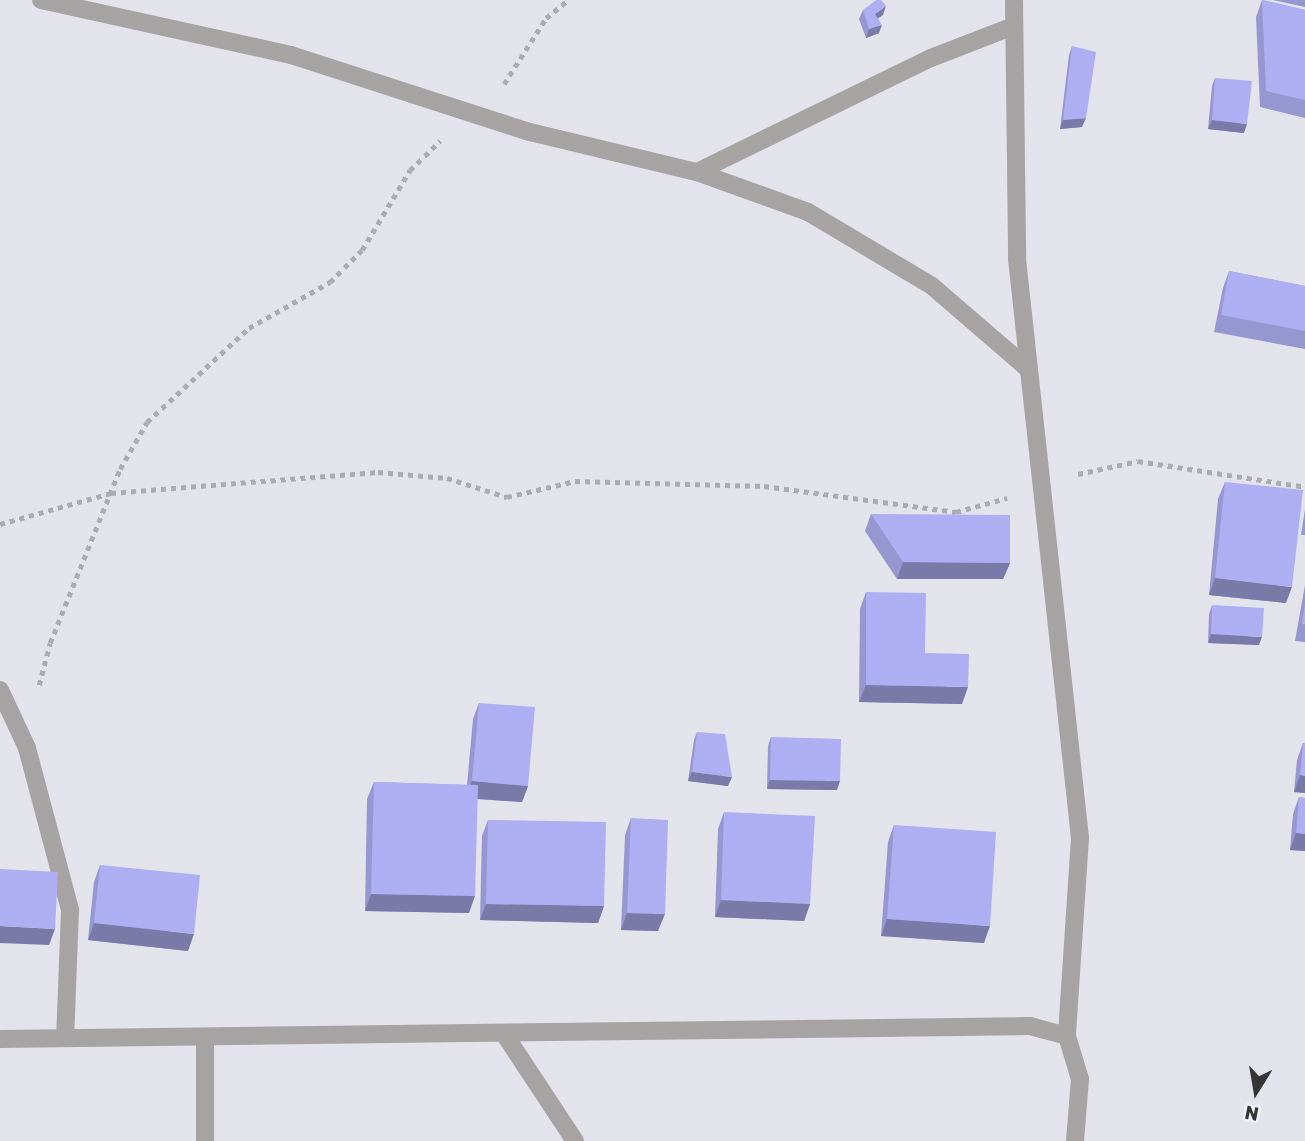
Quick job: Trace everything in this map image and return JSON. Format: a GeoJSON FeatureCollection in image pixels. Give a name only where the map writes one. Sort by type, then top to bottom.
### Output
{"type":"FeatureCollection","features":[{"type":"Feature","properties":{"kind":"street"},"geometry":{"type":"LineString","coordinates":[[41,0],[291,55],[481,114],[697,172],[808,212],[874,247],[932,286],[1028,369]]}},
{"type":"Feature","properties":{"kind":"street"},"geometry":{"type":"LineString","coordinates":[[1014,0],[1017,259],[1028,369],[1044,481],[1080,838],[1067,1036],[1080,1079],[1075,1141]]}},
{"type":"Feature","properties":{"kind":"street"},"geometry":{"type":"LineString","coordinates":[[697,172],[919,64],[1014,26]]}},
{"type":"Feature","properties":{"kind":"street"},"geometry":{"type":"LineString","coordinates":[[0,690],[27,748],[70,910],[65,1038]]}},
{"type":"Feature","properties":{"kind":"street"},"geometry":{"type":"LineString","coordinates":[[0,1039],[205,1040],[996,1025],[1067,1036]]}},
{"type":"Feature","properties":{"kind":"street"},"geometry":{"type":"LineString","coordinates":[[505,1035],[575,1141]]}},
{"type":"Feature","properties":{"kind":"street"},"geometry":{"type":"LineString","coordinates":[[205,1040],[205,1141]]}},
{"type":"Feature","properties":{"kind":"path"},"geometry":{"type":"LineString","coordinates":[[27,748],[50,643],[111,493],[147,422],[249,328],[330,282],[362,250],[410,170],[481,114],[518,55],[546,18],[568,0]]}},
{"type":"Feature","properties":{"kind":"path"},"geometry":{"type":"LineString","coordinates":[[0,524],[111,493],[378,472],[447,478],[507,497],[526,497],[563,481],[764,486],[956,512],[990,506],[1044,481],[1138,461],[1305,487]]}},
{"type":"Feature","properties":{"kind":"building"},"geometry":{"type":"Polygon","coordinates":[[[876,0],[881,0],[886,6],[875,14],[882,25],[869,29],[863,10],[876,0]]]}},
{"type":"Feature","properties":{"kind":"building"},"geometry":{"type":"Polygon","coordinates":[[[1262,0],[1305,10],[1305,100],[1266,91],[1262,0]]]}},
{"type":"Feature","properties":{"kind":"building"},"geometry":{"type":"Polygon","coordinates":[[[1072,46],[1096,52],[1086,118],[1063,120],[1072,46]]]}},
{"type":"Feature","properties":{"kind":"building"},"geometry":{"type":"Polygon","coordinates":[[[1215,78],[1252,81],[1247,124],[1212,120],[1215,78]]]}},
{"type":"Feature","properties":{"kind":"building"},"geometry":{"type":"Polygon","coordinates":[[[1229,271],[1305,286],[1305,331],[1221,315],[1229,271]]]}},
{"type":"Feature","properties":{"kind":"building"},"geometry":{"type":"Polygon","coordinates":[[[1225,482],[1303,490],[1292,587],[1215,578],[1225,482]]]}},
{"type":"Feature","properties":{"kind":"building"},"geometry":{"type":"Polygon","coordinates":[[[871,514],[1010,515],[1010,563],[903,562],[871,514]]]}},
{"type":"Feature","properties":{"kind":"building"},"geometry":{"type":"Polygon","coordinates":[[[866,592],[926,593],[925,653],[969,654],[968,687],[866,685],[866,592]]]}},
{"type":"Feature","properties":{"kind":"building"},"geometry":{"type":"Polygon","coordinates":[[[1212,605],[1264,608],[1262,637],[1211,634],[1212,605]]]}},
{"type":"Feature","properties":{"kind":"building"},"geometry":{"type":"Polygon","coordinates":[[[479,703],[535,707],[528,786],[472,781],[479,703]]]}},
{"type":"Feature","properties":{"kind":"building"},"geometry":{"type":"Polygon","coordinates":[[[697,732],[725,734],[732,777],[692,772],[697,732]]]}},
{"type":"Feature","properties":{"kind":"building"},"geometry":{"type":"Polygon","coordinates":[[[771,737],[841,739],[840,781],[770,780],[771,737]]]}},
{"type":"Feature","properties":{"kind":"building"},"geometry":{"type":"Polygon","coordinates":[[[1305,743],[1305,776],[1300,775],[1305,743]]]}},
{"type":"Feature","properties":{"kind":"building"},"geometry":{"type":"Polygon","coordinates":[[[374,782],[478,785],[475,896],[371,894],[374,782]]]}},
{"type":"Feature","properties":{"kind":"building"},"geometry":{"type":"Polygon","coordinates":[[[1299,797],[1305,798],[1305,834],[1296,833],[1299,797]]]}},
{"type":"Feature","properties":{"kind":"building"},"geometry":{"type":"Polygon","coordinates":[[[724,812],[815,816],[810,904],[721,900],[724,812]]]}},
{"type":"Feature","properties":{"kind":"building"},"geometry":{"type":"Polygon","coordinates":[[[631,818],[668,820],[665,914],[627,913],[631,818]]]}},
{"type":"Feature","properties":{"kind":"building"},"geometry":{"type":"Polygon","coordinates":[[[488,820],[606,822],[604,906],[486,904],[488,820]]]}},
{"type":"Feature","properties":{"kind":"building"},"geometry":{"type":"Polygon","coordinates":[[[894,825],[996,832],[990,926],[887,919],[894,825]]]}},
{"type":"Feature","properties":{"kind":"building"},"geometry":{"type":"Polygon","coordinates":[[[100,865],[200,875],[194,934],[94,923],[100,865]]]}},
{"type":"Feature","properties":{"kind":"building"},"geometry":{"type":"Polygon","coordinates":[[[0,869],[58,872],[55,929],[0,926],[0,869]]]}}]}
